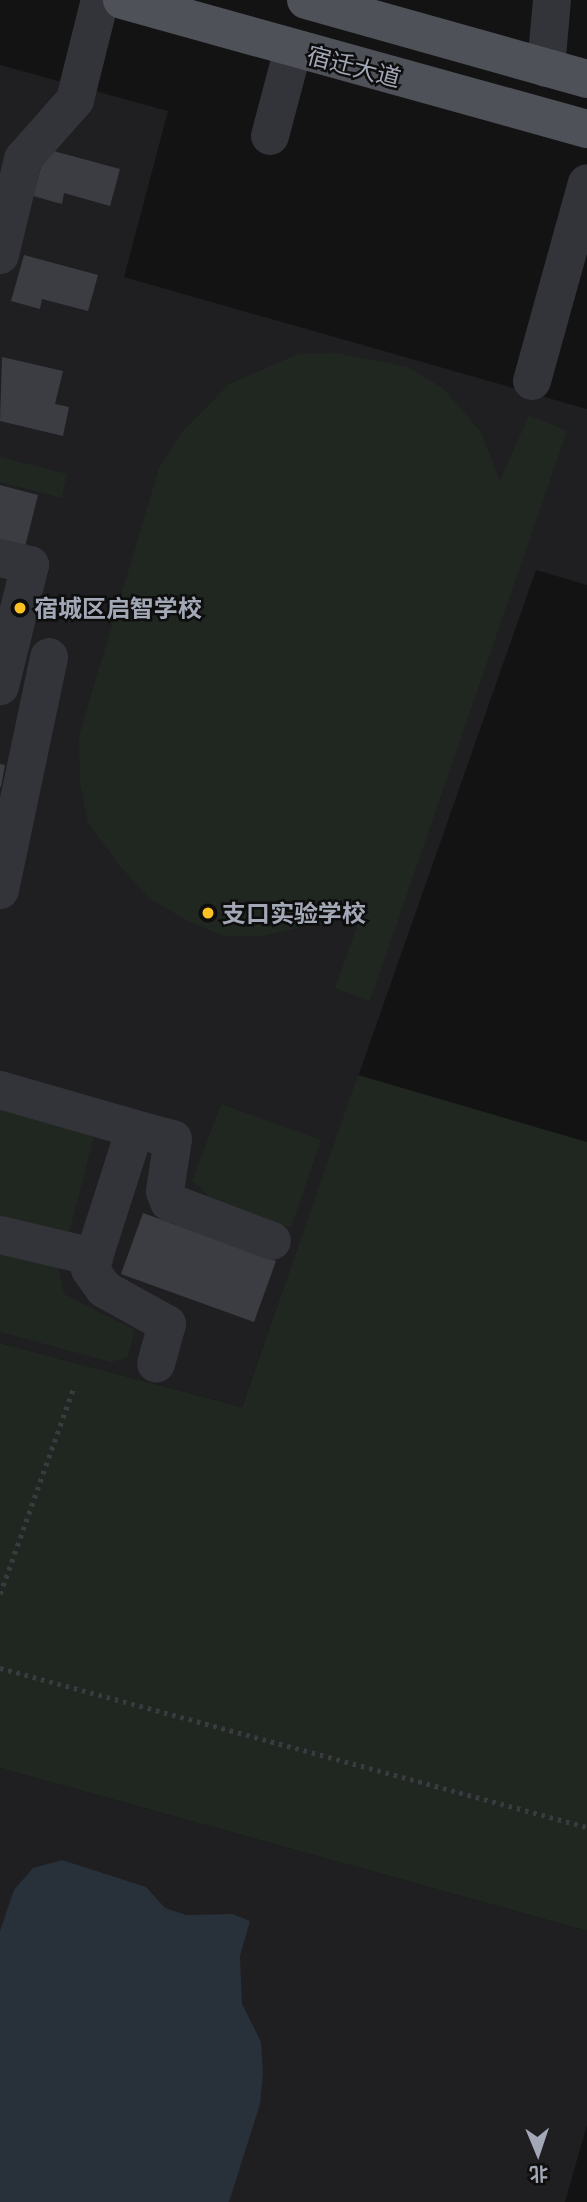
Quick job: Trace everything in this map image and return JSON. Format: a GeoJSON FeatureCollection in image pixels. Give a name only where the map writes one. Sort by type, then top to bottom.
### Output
{"type":"FeatureCollection","features":[{"type":"Feature","properties":{"kind":"main road","name":"宿迁大道"},"geometry":{"type":"LineString","coordinates":[[122,0],[587,129]]}},
{"type":"Feature","properties":{"kind":"main road","name":"宿迁大道"},"geometry":{"type":"LineString","coordinates":[[306,0],[587,79]]}},
{"type":"Feature","properties":{"kind":"street"},"geometry":{"type":"LineString","coordinates":[[0,255],[6,202],[30,147],[75,100],[100,0]]}},
{"type":"Feature","properties":{"kind":"street"},"geometry":{"type":"LineString","coordinates":[[545,68],[552,0]]}},
{"type":"Feature","properties":{"kind":"street"},"geometry":{"type":"LineString","coordinates":[[270,136],[293,49]]}},
{"type":"Feature","properties":{"kind":"street"},"geometry":{"type":"LineString","coordinates":[[531,381],[587,183]]}},
{"type":"Feature","properties":{"kind":"street"},"geometry":{"type":"LineString","coordinates":[[0,558],[30,565],[0,686]]}},
{"type":"Feature","properties":{"kind":"street"},"geometry":{"type":"LineString","coordinates":[[0,890],[49,657]]}},
{"type":"Feature","properties":{"kind":"street"},"geometry":{"type":"LineString","coordinates":[[0,1090],[173,1139],[165,1191],[169,1202],[272,1241]]}},
{"type":"Feature","properties":{"kind":"street"},"geometry":{"type":"LineString","coordinates":[[135,1129],[90,1269],[104,1289],[167,1324],[156,1364]]}},
{"type":"Feature","properties":{"kind":"street"},"geometry":{"type":"LineString","coordinates":[[0,1235],[94,1257]]}},
{"type":"Feature","properties":{"kind":"path"},"geometry":{"type":"LineString","coordinates":[[0,1594],[74,1386]]}},
{"type":"Feature","properties":{"kind":"path"},"geometry":{"type":"LineString","coordinates":[[0,1668],[587,1827]]}},
{"type":"Feature","properties":{"kind":"shaded area","name":"支口实验学校"},"geometry":{"type":"Polygon","coordinates":[[[0,65],[168,111],[124,277],[587,409],[587,585],[536,570],[242,1407],[0,1343],[0,65]]]}},
{"type":"Feature","properties":{"kind":"shaded area"},"geometry":{"type":"Polygon","coordinates":[[[336,353],[408,367],[444,389],[481,432],[500,481],[529,415],[567,431],[370,1001],[335,988],[362,913],[262,936],[224,936],[188,921],[150,899],[119,865],[88,822],[80,785],[79,736],[159,468],[182,432],[229,384],[298,354],[336,353]]]}},
{"type":"Feature","properties":{"kind":"shaded area"},"geometry":{"type":"Polygon","coordinates":[[[0,457],[67,474],[62,498],[0,482],[0,457]]]}},
{"type":"Feature","properties":{"kind":"shaded area"},"geometry":{"type":"Polygon","coordinates":[[[358,1075],[587,1142],[587,1931],[0,1768],[0,1343],[242,1407],[358,1075]]]}},
{"type":"Feature","properties":{"kind":"shaded area"},"geometry":{"type":"Polygon","coordinates":[[[221,1104],[321,1140],[291,1228],[210,1198],[192,1181],[221,1104]]]}},
{"type":"Feature","properties":{"kind":"shaded area"},"geometry":{"type":"Polygon","coordinates":[[[0,1109],[95,1133],[67,1241],[0,1223],[0,1109]]]}},
{"type":"Feature","properties":{"kind":"shaded area"},"geometry":{"type":"Polygon","coordinates":[[[0,1247],[57,1261],[64,1294],[135,1330],[128,1357],[111,1362],[0,1332],[0,1247]]]}},
{"type":"Feature","properties":{"kind":"shaded area"},"geometry":{"type":"Polygon","coordinates":[[[0,1768],[587,1931],[587,2125],[565,2202],[0,2202],[0,1768]]]}},
{"type":"Feature","properties":{"kind":"shaded area"},"geometry":{"type":"Polygon","coordinates":[[[62,1860],[146,1887],[165,1908],[186,1915],[232,1914],[250,1921],[240,1956],[242,2004],[261,2042],[263,2074],[260,2104],[229,2202],[0,2202],[0,1931],[14,1890],[33,1868],[62,1860]]]}},
{"type":"Feature","properties":{"kind":"building"},"geometry":{"type":"Polygon","coordinates":[[[46,149],[120,169],[110,206],[64,193],[62,204],[33,196],[46,149]]]}},
{"type":"Feature","properties":{"kind":"building"},"geometry":{"type":"Polygon","coordinates":[[[24,255],[98,275],[88,311],[42,299],[40,309],[11,301],[24,255]]]}},
{"type":"Feature","properties":{"kind":"building"},"geometry":{"type":"Polygon","coordinates":[[[2,357],[63,371],[55,404],[69,407],[63,436],[0,421],[2,357]]]}},
{"type":"Feature","properties":{"kind":"building"},"geometry":{"type":"Polygon","coordinates":[[[0,485],[38,495],[25,547],[0,541],[0,485]]]}},
{"type":"Feature","properties":{"kind":"building"},"geometry":{"type":"Polygon","coordinates":[[[0,764],[5,765],[1,787],[0,787],[0,764]]]}},
{"type":"Feature","properties":{"kind":"building"},"geometry":{"type":"Polygon","coordinates":[[[143,1213],[276,1261],[254,1322],[121,1274],[143,1213]]]}},
{"type":"Feature","properties":{"kind":"place","name":"宿城区启智学校"},"geometry":{"type":"Point","coordinates":[20,608]}},
{"type":"Feature","properties":{"kind":"place","name":"支口实验学校"},"geometry":{"type":"Point","coordinates":[208,913]}}]}
